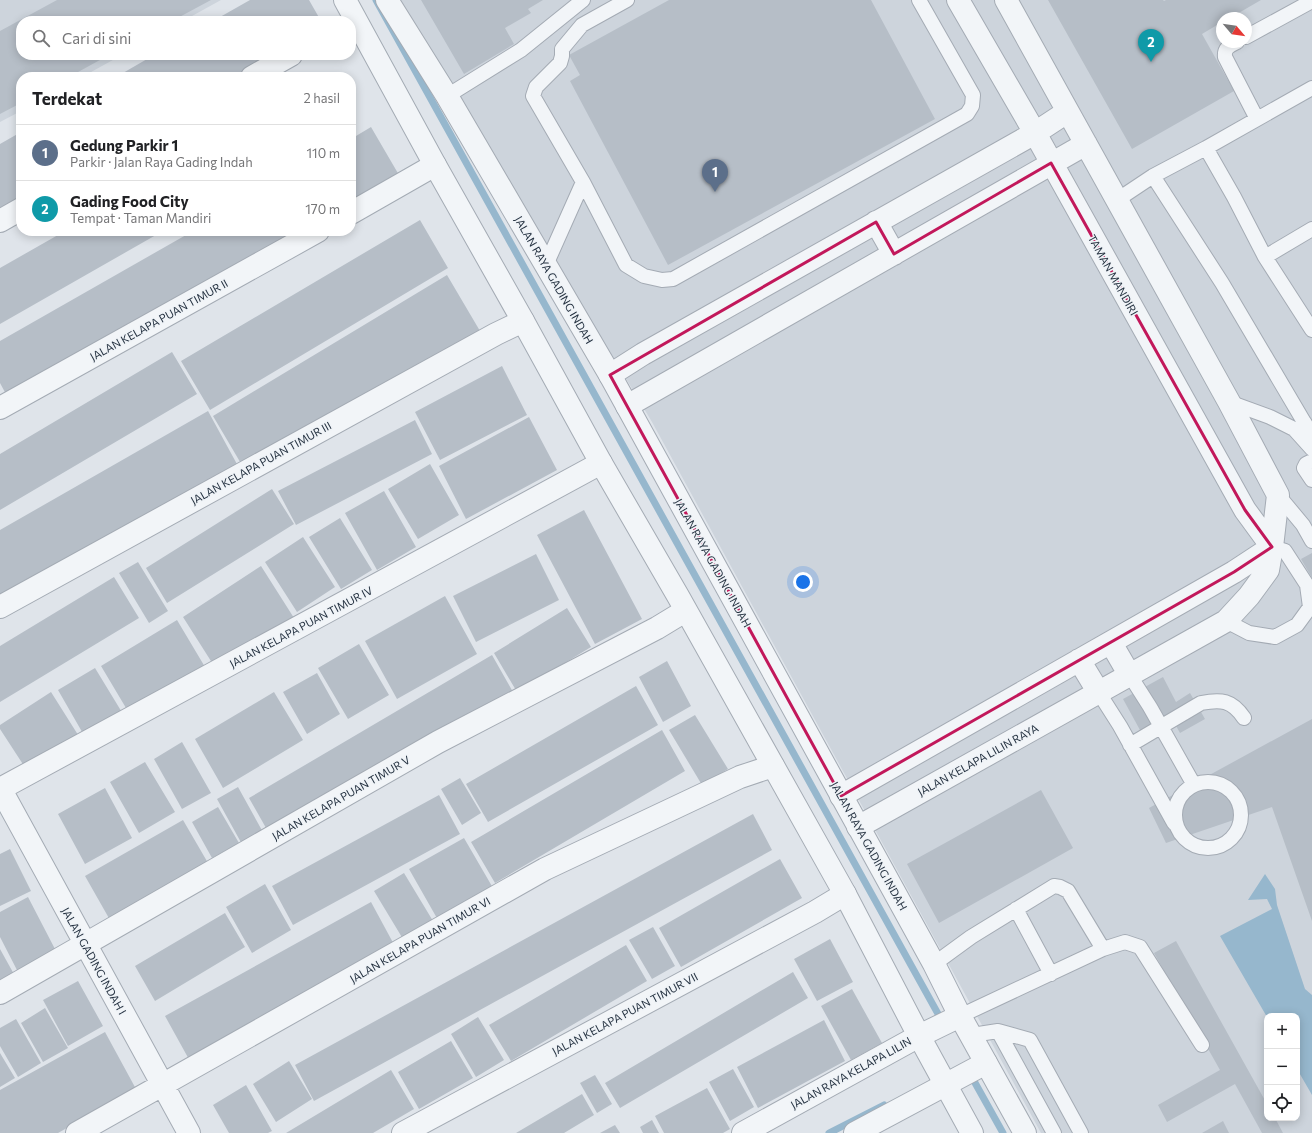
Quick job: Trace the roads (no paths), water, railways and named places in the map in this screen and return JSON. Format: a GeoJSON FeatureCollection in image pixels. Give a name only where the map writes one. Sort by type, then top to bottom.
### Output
{"type":"FeatureCollection","features":[{"type":"Feature","properties":{"kind":"street","name":"JALAN RAYA GADING INDAH"},"geometry":{"type":"LineString","coordinates":[[387,0],[447,96],[610,375],[934,964],[958,1017],[972,1035],[1025,1133]]}},
{"type":"Feature","properties":{"kind":"street","name":"TAMAN MANDIRI"},"geometry":{"type":"LineString","coordinates":[[958,0],[1035,133],[1245,510],[1272,547]]}},
{"type":"Feature","properties":{"kind":"street"},"geometry":{"type":"LineString","coordinates":[[841,796],[1234,572],[1272,547],[1278,495],[1229,402],[1006,0]]}},
{"type":"Feature","properties":{"kind":"street"},"geometry":{"type":"LineString","coordinates":[[356,26],[923,1034],[945,1085],[972,1133]]}},
{"type":"Feature","properties":{"kind":"street"},"geometry":{"type":"LineString","coordinates":[[261,72],[282,60]]}},
{"type":"Feature","properties":{"kind":"street"},"geometry":{"type":"LineString","coordinates":[[610,375],[643,354],[1035,133],[1067,112]]}},
{"type":"Feature","properties":{"kind":"street"},"geometry":{"type":"LineString","coordinates":[[626,406],[1086,144]]}},
{"type":"Feature","properties":{"kind":"street"},"geometry":{"type":"LineString","coordinates":[[356,210],[435,165]]}},
{"type":"Feature","properties":{"kind":"street"},"geometry":{"type":"LineString","coordinates":[[0,221],[16,212]]}},
{"type":"Feature","properties":{"kind":"street"},"geometry":{"type":"LineString","coordinates":[[876,222],[894,254]]}},
{"type":"Feature","properties":{"kind":"street","name":"JALAN KELAPA PUAN TIMUR II"},"geometry":{"type":"LineString","coordinates":[[0,408],[309,236]]}},
{"type":"Feature","properties":{"kind":"street","name":"JALAN KELAPA PUAN TIMUR III"},"geometry":{"type":"LineString","coordinates":[[0,607],[523,321]]}},
{"type":"Feature","properties":{"kind":"street","name":"JALAN KELAPA PUAN TIMUR IV"},"geometry":{"type":"LineString","coordinates":[[0,789],[601,463]]}},
{"type":"Feature","properties":{"kind":"street","name":"JALAN KELAPA LILIN RAYA"},"geometry":{"type":"LineString","coordinates":[[858,827],[1226,621],[1249,596],[1268,570],[1272,547]]}},
{"type":"Feature","properties":{"kind":"street","name":"JALAN KELAPA PUAN TIMUR V"},"geometry":{"type":"LineString","coordinates":[[0,993],[438,742],[657,628],[686,611]]}},
{"type":"Feature","properties":{"kind":"street"},"geometry":{"type":"LineString","coordinates":[[1111,643],[1129,674]]}},
{"type":"Feature","properties":{"kind":"street"},"geometry":{"type":"LineString","coordinates":[[1079,660],[1099,693]]}},
{"type":"Feature","properties":{"kind":"street","name":"JALAN KELAPA PUAN TIMUR VI"},"geometry":{"type":"LineString","coordinates":[[77,1133],[545,869],[740,777],[773,766]]}},
{"type":"Feature","properties":{"kind":"street","name":"JALAN GADING INDAH I"},"geometry":{"type":"LineString","coordinates":[[0,789],[188,1133]]}},
{"type":"Feature","properties":{"kind":"street","name":"JALAN KELAPA PUAN TIMUR VII"},"geometry":{"type":"LineString","coordinates":[[403,1133],[808,916],[845,894]]}},
{"type":"Feature","properties":{"kind":"street","name":"JALAN RAYA KELAPA LILIN"},"geometry":{"type":"LineString","coordinates":[[744,1133],[923,1034],[958,1017]]}},
{"type":"Feature","properties":{"kind":"street"},"geometry":{"type":"LineString","coordinates":[[855,1133],[986,1063]]}},
{"type":"Feature","properties":{"kind":"lane"},"geometry":{"type":"LineString","coordinates":[[447,96],[521,50],[583,0]]}},
{"type":"Feature","properties":{"kind":"lane"},"geometry":{"type":"LineString","coordinates":[[627,0],[582,25],[562,49],[562,56],[556,68],[540,82],[533,96],[583,182],[626,265],[644,276],[662,280],[673,278],[967,114],[972,106],[972,95],[919,0]]}},
{"type":"Feature","properties":{"kind":"lane"},"geometry":{"type":"LineString","coordinates":[[1252,34],[1312,1]]}},
{"type":"Feature","properties":{"kind":"lane"},"geometry":{"type":"LineString","coordinates":[[1227,48],[1225,52],[1225,57],[1257,119]]}},
{"type":"Feature","properties":{"kind":"lane"},"geometry":{"type":"LineString","coordinates":[[1117,200],[1154,176],[1312,88]]}},
{"type":"Feature","properties":{"kind":"lane"},"geometry":{"type":"LineString","coordinates":[[1206,148],[1234,197],[1265,257],[1312,330]]}},
{"type":"Feature","properties":{"kind":"lane"},"geometry":{"type":"LineString","coordinates":[[1154,176],[1222,283],[1312,434]]}},
{"type":"Feature","properties":{"kind":"lane"},"geometry":{"type":"LineString","coordinates":[[546,265],[583,182]]}},
{"type":"Feature","properties":{"kind":"lane"},"geometry":{"type":"LineString","coordinates":[[1265,257],[1312,229]]}},
{"type":"Feature","properties":{"kind":"lane"},"geometry":{"type":"LineString","coordinates":[[1229,402],[1270,417],[1294,429],[1312,449]]}},
{"type":"Feature","properties":{"kind":"lane"},"geometry":{"type":"LineString","coordinates":[[1312,460],[1306,464],[1304,468],[1312,480]]}},
{"type":"Feature","properties":{"kind":"lane"},"geometry":{"type":"LineString","coordinates":[[1278,495],[1303,525],[1312,541]]}},
{"type":"Feature","properties":{"kind":"lane"},"geometry":{"type":"LineString","coordinates":[[1226,621],[1249,633],[1275,637],[1297,625],[1310,607],[1307,585],[1285,551],[1272,547]]}},
{"type":"Feature","properties":{"kind":"lane"},"geometry":{"type":"LineString","coordinates":[[1129,674],[1194,785]]}},
{"type":"Feature","properties":{"kind":"lane"},"geometry":{"type":"LineString","coordinates":[[1099,693],[1178,829],[1188,842],[1205,848],[1222,845],[1235,834],[1241,818],[1238,801],[1227,788],[1211,782],[1194,785],[1180,796],[1175,812],[1178,829]]}},
{"type":"Feature","properties":{"kind":"lane"},"geometry":{"type":"LineString","coordinates":[[1130,745],[1201,703],[1214,700],[1227,701],[1238,709],[1244,718]]}},
{"type":"Feature","properties":{"kind":"lane"},"geometry":{"type":"LineString","coordinates":[[934,964],[972,937],[1054,886],[1068,891],[1103,949]]}},
{"type":"Feature","properties":{"kind":"lane"},"geometry":{"type":"LineString","coordinates":[[1016,909],[1051,974]]}},
{"type":"Feature","properties":{"kind":"lane"},"geometry":{"type":"LineString","coordinates":[[958,1017],[1103,949],[1125,942],[1140,948],[1202,1045]]}},
{"type":"Feature","properties":{"kind":"lane"},"geometry":{"type":"LineString","coordinates":[[972,1035],[998,1031],[1030,1040],[1081,1133]]}},
{"type":"Feature","properties":{"kind":"lane"},"geometry":{"type":"LineString","coordinates":[[998,1031],[1054,1133]]}},
{"type":"Feature","properties":{"kind":"water"},"geometry":{"type":"Polygon","coordinates":[[[1265,874],[1275,889],[1277,905],[1305,989],[1312,995],[1312,1095],[1300,1074],[1300,1013],[1265,1013],[1220,936],[1272,909],[1267,899],[1248,900],[1265,874]]]}},
{"type":"Feature","properties":{"kind":"waterway"},"geometry":{"type":"LineString","coordinates":[[376,0],[942,1021]]}},
{"type":"Feature","properties":{"kind":"waterway"},"geometry":{"type":"LineString","coordinates":[[974,1081],[1003,1133]]}},
{"type":"Feature","properties":{"kind":"waterway"},"geometry":{"type":"LineString","coordinates":[[829,1133],[884,1105]]}},
{"type":"Feature","properties":{"kind":"place","name":"Gading Food City"},"geometry":{"type":"Point","coordinates":[1151,62]}},
{"type":"Feature","properties":{"kind":"place","name":"Gedung Parkir 1"},"geometry":{"type":"Point","coordinates":[715,192]}}]}
